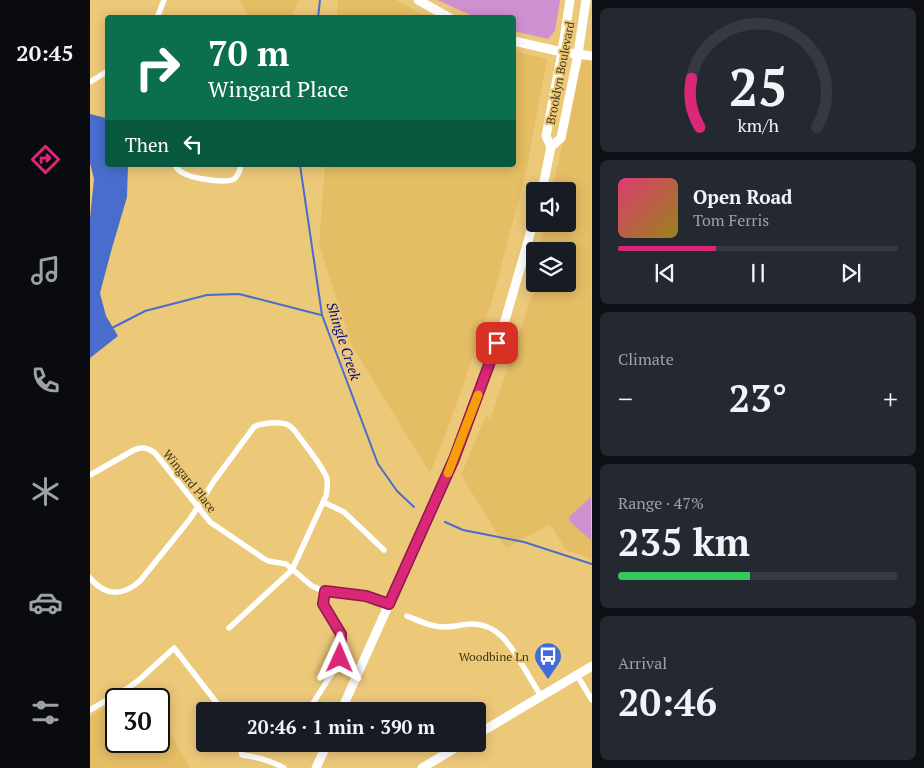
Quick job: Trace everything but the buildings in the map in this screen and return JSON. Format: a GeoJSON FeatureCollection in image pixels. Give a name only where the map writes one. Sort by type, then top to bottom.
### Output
{"type":"FeatureCollection","features":[{"type":"Feature","properties":{"kind":"main road"},"geometry":{"type":"LineString","coordinates":[[418,0],[445,15]]}},
{"type":"Feature","properties":{"kind":"main road","name":"Brooklyn Boulevard"},"geometry":{"type":"LineString","coordinates":[[544,182],[551,147],[546,136],[570,0]]}},
{"type":"Feature","properties":{"kind":"main road","name":"Brooklyn Boulevard"},"geometry":{"type":"LineString","coordinates":[[551,147],[561,138],[578,54],[586,0]]}},
{"type":"Feature","properties":{"kind":"main road"},"geometry":{"type":"LineString","coordinates":[[516,41],[562,52],[592,56]]}},
{"type":"Feature","properties":{"kind":"main road"},"geometry":{"type":"LineString","coordinates":[[346,702],[454,459],[506,317],[531,232]]}},
{"type":"Feature","properties":{"kind":"main road"},"geometry":{"type":"LineString","coordinates":[[486,729],[592,666]]}},
{"type":"Feature","properties":{"kind":"main road"},"geometry":{"type":"LineString","coordinates":[[316,768],[323,752]]}},
{"type":"Feature","properties":{"kind":"main road"},"geometry":{"type":"LineString","coordinates":[[427,767],[450,752]]}},
{"type":"Feature","properties":{"kind":"street"},"geometry":{"type":"LineString","coordinates":[[158,15],[164,0]]}},
{"type":"Feature","properties":{"kind":"street"},"geometry":{"type":"LineString","coordinates":[[90,82],[105,73]]}},
{"type":"Feature","properties":{"kind":"street"},"geometry":{"type":"LineString","coordinates":[[176,167],[182,173],[190,176],[221,181],[234,179],[240,167]]}},
{"type":"Feature","properties":{"kind":"street"},"geometry":{"type":"LineString","coordinates":[[90,578],[96,585],[111,592],[124,592],[133,587],[140,581],[198,508],[214,481],[252,430],[261,424],[286,424],[295,431],[324,471],[328,487],[292,570],[230,628]]}},
{"type":"Feature","properties":{"kind":"street","name":"Wingard Place"},"geometry":{"type":"LineString","coordinates":[[90,475],[134,450],[145,447],[155,453],[210,522],[263,558],[268,561],[286,564],[312,586],[325,591],[366,596],[389,604]]}},
{"type":"Feature","properties":{"kind":"street"},"geometry":{"type":"LineString","coordinates":[[323,502],[344,512],[384,550]]}},
{"type":"Feature","properties":{"kind":"street"},"geometry":{"type":"LineString","coordinates":[[314,702],[338,664],[341,652],[341,634],[323,604],[325,591]]}},
{"type":"Feature","properties":{"kind":"street"},"geometry":{"type":"LineString","coordinates":[[408,616],[432,626],[446,627],[480,624],[500,633],[513,649],[541,696]]}},
{"type":"Feature","properties":{"kind":"street"},"geometry":{"type":"LineString","coordinates":[[90,710],[139,680],[174,648],[216,702]]}},
{"type":"Feature","properties":{"kind":"street"},"geometry":{"type":"LineString","coordinates":[[577,675],[592,700]]}},
{"type":"Feature","properties":{"kind":"street"},"geometry":{"type":"LineString","coordinates":[[241,752],[242,755],[261,758],[284,768]]}},
{"type":"Feature","properties":{"kind":"shaded area"},"geometry":{"type":"Polygon","coordinates":[[[240,0],[299,0],[292,15],[248,15],[240,0]]]}},
{"type":"Feature","properties":{"kind":"shaded area"},"geometry":{"type":"Polygon","coordinates":[[[338,0],[396,0],[422,15],[337,15],[338,0]]]}},
{"type":"Feature","properties":{"kind":"shaded area"},"geometry":{"type":"Polygon","coordinates":[[[437,0],[560,0],[555,31],[548,39],[516,31],[516,15],[471,15],[437,0]]]}},
{"type":"Feature","properties":{"kind":"shaded area"},"geometry":{"type":"Polygon","coordinates":[[[516,51],[547,59],[526,172],[491,304],[449,425],[430,473],[352,346],[319,245],[325,167],[516,167],[516,51]]]}},
{"type":"Feature","properties":{"kind":"shaded area"},"geometry":{"type":"Polygon","coordinates":[[[591,59],[591,558],[566,550],[550,524],[506,548],[461,475],[486,415],[490,420],[533,292],[576,292],[576,242],[541,242],[543,232],[576,232],[576,182],[554,182],[581,65],[584,61],[591,59]]]}},
{"type":"Feature","properties":{"kind":"shaded area"},"geometry":{"type":"Polygon","coordinates":[[[591,497],[591,540],[570,522],[569,517],[591,497]]]}},
{"type":"Feature","properties":{"kind":"shaded area"},"geometry":{"type":"Polygon","coordinates":[[[105,708],[105,753],[170,753],[170,733],[190,768],[90,768],[90,717],[105,708]]]}},
{"type":"Feature","properties":{"kind":"water"},"geometry":{"type":"Polygon","coordinates":[[[90,114],[105,118],[105,167],[128,167],[127,197],[100,293],[106,316],[118,336],[90,358],[90,218],[94,179],[90,163],[90,114]]]}},
{"type":"Feature","properties":{"kind":"waterway","name":"Shingle Creek"},"geometry":{"type":"LineString","coordinates":[[318,15],[320,0]]}},
{"type":"Feature","properties":{"kind":"waterway","name":"Shingle Creek"},"geometry":{"type":"LineString","coordinates":[[300,167],[322,315],[378,464],[397,491],[414,507]]}},
{"type":"Feature","properties":{"kind":"waterway"},"geometry":{"type":"LineString","coordinates":[[112,328],[145,311],[207,295],[239,294],[321,315]]}},
{"type":"Feature","properties":{"kind":"waterway","name":"Shingle Creek"},"geometry":{"type":"LineString","coordinates":[[445,522],[463,530],[524,542],[592,564]]}},
{"type":"Feature","properties":{"kind":"slow traffic"},"geometry":{"type":"LineString","coordinates":[[448,473],[478,395]]}},
{"type":"Feature","properties":{"kind":"place","name":"Woodbine Ln"},"geometry":{"type":"Point","coordinates":[548,680]}},
{"type":"Feature","properties":{"kind":"route"},"geometry":{"type":"LineString","coordinates":[[340,658],[341,634],[323,604],[325,591],[366,596],[389,604],[454,459],[497,343]]}}]}
